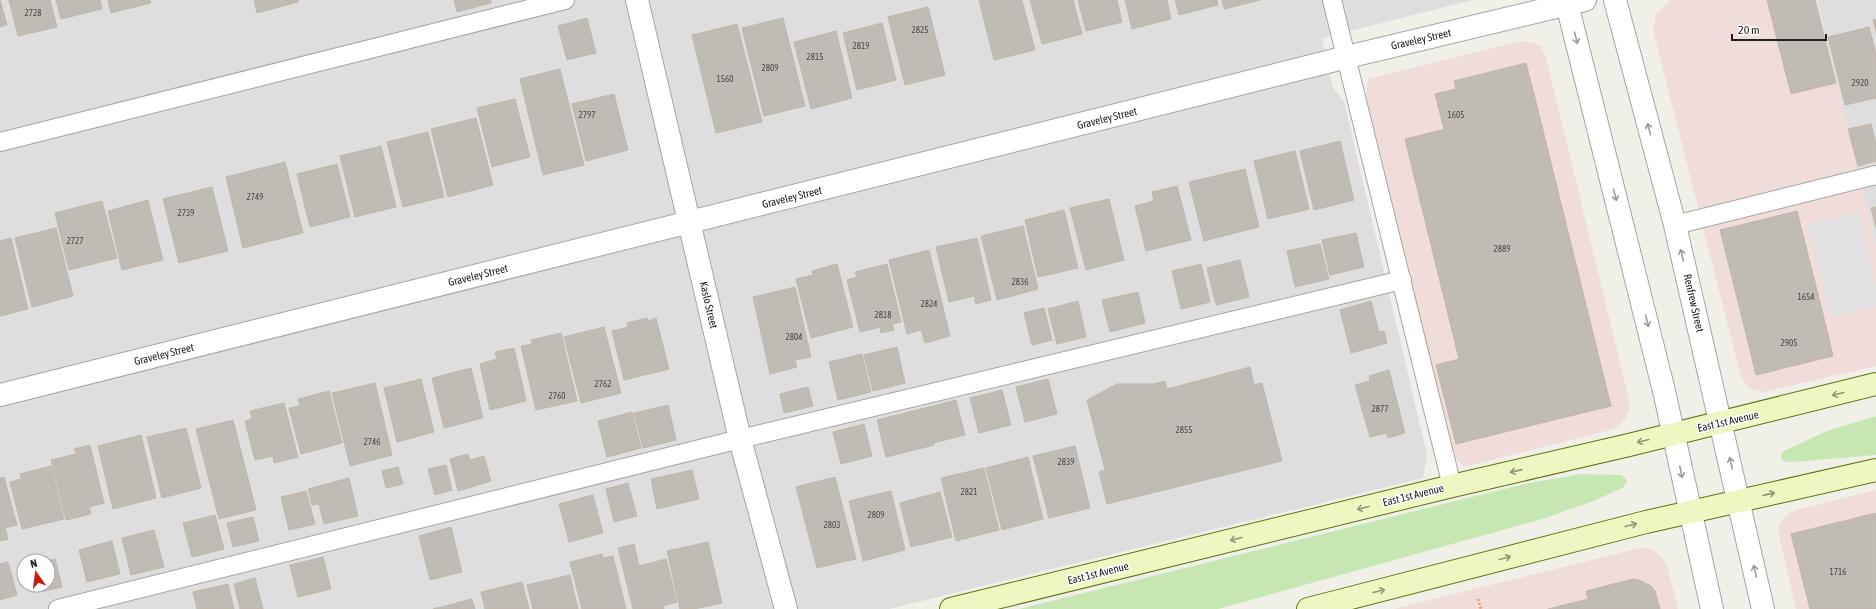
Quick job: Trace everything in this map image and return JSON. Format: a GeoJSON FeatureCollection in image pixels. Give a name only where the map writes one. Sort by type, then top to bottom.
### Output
{"type":"FeatureCollection","features":[{"type":"Feature","properties":{"kind":"main road","name":"East 1st Avenue"},"geometry":{"type":"LineString","coordinates":[[950,609],[1876,384]]}},
{"type":"Feature","properties":{"kind":"main road"},"geometry":{"type":"LineString","coordinates":[[1308,609],[1690,512],[1876,470]]}},
{"type":"Feature","properties":{"kind":"street","name":"Kaslo Street"},"geometry":{"type":"LineString","coordinates":[[637,0],[740,439],[786,609]]}},
{"type":"Feature","properties":{"kind":"street","name":"Renfrew Street"},"geometry":{"type":"LineString","coordinates":[[1615,0],[1675,224],[1722,422],[1763,609]]}},
{"type":"Feature","properties":{"kind":"street","name":"Graveley Street"},"geometry":{"type":"LineString","coordinates":[[0,395],[1573,1]]}},
{"type":"Feature","properties":{"kind":"street"},"geometry":{"type":"LineString","coordinates":[[1573,1],[1712,609]]}},
{"type":"Feature","properties":{"kind":"lane"},"geometry":{"type":"LineString","coordinates":[[0,142],[565,0]]}},
{"type":"Feature","properties":{"kind":"lane"},"geometry":{"type":"LineString","coordinates":[[1332,0],[1452,486]]}},
{"type":"Feature","properties":{"kind":"lane"},"geometry":{"type":"LineString","coordinates":[[1675,224],[1876,175]]}},
{"type":"Feature","properties":{"kind":"lane"},"geometry":{"type":"LineString","coordinates":[[58,609],[740,439],[1402,280]]}},
{"type":"Feature","properties":{"kind":"path"},"geometry":{"type":"LineString","coordinates":[[1478,599],[1481,609]]}},
{"type":"Feature","properties":{"kind":"shaded area"},"geometry":{"type":"Polygon","coordinates":[[[0,0],[1473,0],[1322,38],[1333,88],[1344,101],[1427,455],[1423,478],[889,609],[0,609],[0,0]]]}},
{"type":"Feature","properties":{"kind":"shaded area"},"geometry":{"type":"Polygon","coordinates":[[[1671,0],[1817,0],[1876,246],[1876,366],[1764,392],[1749,388],[1741,377],[1653,30],[1656,14],[1671,0]]]}},
{"type":"Feature","properties":{"kind":"shaded area"},"geometry":{"type":"Polygon","coordinates":[[[1817,0],[1876,0],[1876,246],[1817,0]]]}},
{"type":"Feature","properties":{"kind":"shaded area"},"geometry":{"type":"Polygon","coordinates":[[[1522,41],[1533,43],[1541,47],[1546,58],[1629,400],[1629,410],[1626,418],[1618,427],[1464,467],[1447,448],[1366,97],[1368,79],[1522,41]]]}},
{"type":"Feature","properties":{"kind":"shaded area"},"geometry":{"type":"Polygon","coordinates":[[[1859,212],[1876,289],[1876,306],[1831,318],[1808,225],[1859,212]]]}},
{"type":"Feature","properties":{"kind":"shaded area"},"geometry":{"type":"Polygon","coordinates":[[[1876,490],[1876,609],[1796,609],[1780,539],[1779,528],[1782,520],[1788,514],[1797,510],[1876,490]]]}},
{"type":"Feature","properties":{"kind":"shaded area"},"geometry":{"type":"Polygon","coordinates":[[[1640,548],[1651,549],[1662,557],[1667,566],[1678,609],[1394,609],[1640,548]]]}},
{"type":"Feature","properties":{"kind":"green space"},"geometry":{"type":"Polygon","coordinates":[[[1876,416],[1876,455],[1792,462],[1782,459],[1781,456],[1784,451],[1827,431],[1876,416]]]}},
{"type":"Feature","properties":{"kind":"green space"},"geometry":{"type":"Polygon","coordinates":[[[1581,474],[1622,475],[1627,481],[1624,487],[1596,500],[1542,519],[1218,609],[1019,609],[1529,483],[1581,474]]]}},
{"type":"Feature","properties":{"kind":"building"},"geometry":{"type":"Polygon","coordinates":[[[0,0],[7,25],[0,27],[0,0]]]}},
{"type":"Feature","properties":{"kind":"building"},"geometry":{"type":"Polygon","coordinates":[[[9,0],[50,0],[57,27],[18,36],[9,0]]]}},
{"type":"Feature","properties":{"kind":"building"},"geometry":{"type":"Polygon","coordinates":[[[56,0],[100,0],[102,9],[61,19],[56,0]]]}},
{"type":"Feature","properties":{"kind":"building"},"geometry":{"type":"Polygon","coordinates":[[[108,0],[150,0],[151,3],[111,13],[108,0]]]}},
{"type":"Feature","properties":{"kind":"building"},"geometry":{"type":"Polygon","coordinates":[[[254,0],[298,0],[298,2],[257,13],[254,0]]]}},
{"type":"Feature","properties":{"kind":"building"},"geometry":{"type":"Polygon","coordinates":[[[454,0],[491,0],[491,3],[457,12],[454,0]]]}},
{"type":"Feature","properties":{"kind":"building"},"geometry":{"type":"Polygon","coordinates":[[[979,0],[1022,0],[1035,50],[994,60],[979,0]]]}},
{"type":"Feature","properties":{"kind":"building"},"geometry":{"type":"Polygon","coordinates":[[[1030,0],[1073,0],[1082,34],[1042,44],[1030,0]]]}},
{"type":"Feature","properties":{"kind":"building"},"geometry":{"type":"Polygon","coordinates":[[[1078,0],[1117,0],[1122,22],[1086,31],[1078,0]]]}},
{"type":"Feature","properties":{"kind":"building"},"geometry":{"type":"Polygon","coordinates":[[[1125,0],[1167,0],[1171,19],[1132,29],[1125,0]]]}},
{"type":"Feature","properties":{"kind":"building"},"geometry":{"type":"Polygon","coordinates":[[[1175,0],[1217,0],[1218,5],[1179,15],[1175,0]]]}},
{"type":"Feature","properties":{"kind":"building"},"geometry":{"type":"Polygon","coordinates":[[[1222,0],[1260,0],[1224,9],[1222,0]]]}},
{"type":"Feature","properties":{"kind":"building"},"geometry":{"type":"Polygon","coordinates":[[[1767,0],[1815,0],[1836,83],[1791,94],[1767,0]]]}},
{"type":"Feature","properties":{"kind":"building"},"geometry":{"type":"Polygon","coordinates":[[[928,7],[945,75],[905,85],[888,17],[928,7]]]}},
{"type":"Feature","properties":{"kind":"building"},"geometry":{"type":"Polygon","coordinates":[[[587,18],[596,53],[567,60],[558,26],[587,18]]]}},
{"type":"Feature","properties":{"kind":"building"},"geometry":{"type":"Polygon","coordinates":[[[783,18],[805,106],[764,116],[742,28],[783,18]]]}},
{"type":"Feature","properties":{"kind":"building"},"geometry":{"type":"Polygon","coordinates":[[[1876,19],[1876,32],[1873,20],[1876,19]]]}},
{"type":"Feature","properties":{"kind":"building"},"geometry":{"type":"Polygon","coordinates":[[[882,23],[896,80],[857,90],[843,33],[882,23]]]}},
{"type":"Feature","properties":{"kind":"building"},"geometry":{"type":"Polygon","coordinates":[[[737,24],[762,122],[716,133],[692,35],[737,24]]]}},
{"type":"Feature","properties":{"kind":"building"},"geometry":{"type":"Polygon","coordinates":[[[1869,27],[1876,54],[1876,98],[1845,105],[1828,37],[1869,27]]]}},
{"type":"Feature","properties":{"kind":"building"},"geometry":{"type":"Polygon","coordinates":[[[836,31],[852,98],[811,109],[794,42],[836,31]]]}},
{"type":"Feature","properties":{"kind":"building"},"geometry":{"type":"Polygon","coordinates":[[[1526,63],[1537,106],[1444,129],[1435,94],[1456,89],[1454,81],[1526,63]]]}},
{"type":"Feature","properties":{"kind":"building"},"geometry":{"type":"Polygon","coordinates":[[[560,69],[584,165],[543,175],[520,79],[560,69]]]}},
{"type":"Feature","properties":{"kind":"building"},"geometry":{"type":"Polygon","coordinates":[[[614,94],[628,150],[586,161],[572,104],[614,94]]]}},
{"type":"Feature","properties":{"kind":"building"},"geometry":{"type":"Polygon","coordinates":[[[515,99],[530,157],[492,167],[477,108],[515,99]]]}},
{"type":"Feature","properties":{"kind":"building"},"geometry":{"type":"Polygon","coordinates":[[[1537,106],[1611,406],[1456,444],[1436,365],[1459,359],[1405,139],[1537,106]]]}},
{"type":"Feature","properties":{"kind":"building"},"geometry":{"type":"Polygon","coordinates":[[[476,118],[493,185],[448,197],[431,129],[476,118]]]}},
{"type":"Feature","properties":{"kind":"building"},"geometry":{"type":"Polygon","coordinates":[[[1871,124],[1876,144],[1876,161],[1858,166],[1848,129],[1871,124]]]}},
{"type":"Feature","properties":{"kind":"building"},"geometry":{"type":"Polygon","coordinates":[[[428,132],[444,197],[403,207],[387,142],[428,132]]]}},
{"type":"Feature","properties":{"kind":"building"},"geometry":{"type":"Polygon","coordinates":[[[1340,141],[1354,200],[1314,210],[1300,151],[1340,141]]]}},
{"type":"Feature","properties":{"kind":"building"},"geometry":{"type":"Polygon","coordinates":[[[381,146],[396,207],[355,217],[340,156],[381,146]]]}},
{"type":"Feature","properties":{"kind":"building"},"geometry":{"type":"Polygon","coordinates":[[[1295,151],[1309,209],[1268,219],[1254,161],[1295,151]]]}},
{"type":"Feature","properties":{"kind":"building"},"geometry":{"type":"Polygon","coordinates":[[[285,162],[303,233],[243,248],[226,177],[285,162]]]}},
{"type":"Feature","properties":{"kind":"building"},"geometry":{"type":"Polygon","coordinates":[[[337,164],[350,217],[310,227],[297,174],[337,164]]]}},
{"type":"Feature","properties":{"kind":"building"},"geometry":{"type":"Polygon","coordinates":[[[1245,169],[1259,227],[1204,241],[1189,182],[1245,169]]]}},
{"type":"Feature","properties":{"kind":"building"},"geometry":{"type":"Polygon","coordinates":[[[1177,186],[1191,240],[1146,251],[1135,206],[1154,201],[1152,192],[1177,186]]]}},
{"type":"Feature","properties":{"kind":"building"},"geometry":{"type":"Polygon","coordinates":[[[212,187],[228,251],[179,263],[163,199],[212,187]]]}},
{"type":"Feature","properties":{"kind":"building"},"geometry":{"type":"Polygon","coordinates":[[[1109,199],[1124,260],[1086,270],[1070,208],[1109,199]]]}},
{"type":"Feature","properties":{"kind":"building"},"geometry":{"type":"Polygon","coordinates":[[[148,200],[163,260],[122,270],[108,211],[148,200]]]}},
{"type":"Feature","properties":{"kind":"building"},"geometry":{"type":"Polygon","coordinates":[[[102,201],[117,258],[69,270],[55,213],[102,201]]]}},
{"type":"Feature","properties":{"kind":"building"},"geometry":{"type":"Polygon","coordinates":[[[1876,207],[1876,228],[1871,208],[1876,207]]]}},
{"type":"Feature","properties":{"kind":"building"},"geometry":{"type":"Polygon","coordinates":[[[1064,210],[1078,268],[1038,277],[1025,220],[1064,210]]]}},
{"type":"Feature","properties":{"kind":"building"},"geometry":{"type":"Polygon","coordinates":[[[1797,211],[1822,310],[1745,330],[1720,230],[1797,211]]]}},
{"type":"Feature","properties":{"kind":"building"},"geometry":{"type":"Polygon","coordinates":[[[1023,226],[1038,289],[997,300],[981,236],[1023,226]]]}},
{"type":"Feature","properties":{"kind":"building"},"geometry":{"type":"Polygon","coordinates":[[[56,228],[73,296],[32,307],[15,238],[56,228]]]}},
{"type":"Feature","properties":{"kind":"building"},"geometry":{"type":"Polygon","coordinates":[[[1356,233],[1364,267],[1330,275],[1322,240],[1356,233]]]}},
{"type":"Feature","properties":{"kind":"building"},"geometry":{"type":"Polygon","coordinates":[[[11,238],[28,309],[0,316],[0,241],[11,238]]]}},
{"type":"Feature","properties":{"kind":"building"},"geometry":{"type":"Polygon","coordinates":[[[977,238],[991,300],[976,304],[974,296],[949,302],[936,247],[977,238]]]}},
{"type":"Feature","properties":{"kind":"building"},"geometry":{"type":"Polygon","coordinates":[[[1320,244],[1329,279],[1295,287],[1287,251],[1320,244]]]}},
{"type":"Feature","properties":{"kind":"building"},"geometry":{"type":"Polygon","coordinates":[[[929,250],[950,336],[925,343],[921,330],[907,334],[889,260],[929,250]]]}},
{"type":"Feature","properties":{"kind":"building"},"geometry":{"type":"Polygon","coordinates":[[[1240,260],[1249,297],[1216,305],[1207,268],[1240,260]]]}},
{"type":"Feature","properties":{"kind":"building"},"geometry":{"type":"Polygon","coordinates":[[[837,264],[853,327],[811,338],[796,279],[813,275],[812,271],[837,264]]]}},
{"type":"Feature","properties":{"kind":"building"},"geometry":{"type":"Polygon","coordinates":[[[887,264],[901,322],[892,324],[894,330],[881,333],[880,327],[860,332],[847,280],[857,277],[855,272],[887,264]]]}},
{"type":"Feature","properties":{"kind":"building"},"geometry":{"type":"Polygon","coordinates":[[[1201,264],[1210,302],[1181,309],[1172,271],[1201,264]]]}},
{"type":"Feature","properties":{"kind":"building"},"geometry":{"type":"Polygon","coordinates":[[[795,287],[811,357],[795,360],[797,367],[770,374],[753,297],[795,287]]]}},
{"type":"Feature","properties":{"kind":"building"},"geometry":{"type":"Polygon","coordinates":[[[1138,292],[1145,323],[1110,332],[1102,300],[1138,292]]]}},
{"type":"Feature","properties":{"kind":"building"},"geometry":{"type":"Polygon","coordinates":[[[1078,301],[1086,337],[1057,344],[1048,309],[1078,301]]]}},
{"type":"Feature","properties":{"kind":"building"},"geometry":{"type":"Polygon","coordinates":[[[1371,301],[1379,332],[1384,331],[1387,343],[1351,353],[1340,310],[1371,301]]]}},
{"type":"Feature","properties":{"kind":"building"},"geometry":{"type":"Polygon","coordinates":[[[1044,308],[1052,340],[1032,345],[1024,313],[1044,308]]]}},
{"type":"Feature","properties":{"kind":"building"},"geometry":{"type":"Polygon","coordinates":[[[1822,310],[1833,356],[1756,375],[1745,330],[1822,310]]]}},
{"type":"Feature","properties":{"kind":"building"},"geometry":{"type":"Polygon","coordinates":[[[647,318],[648,321],[656,318],[669,369],[624,380],[612,331],[628,327],[627,323],[647,318]]]}},
{"type":"Feature","properties":{"kind":"building"},"geometry":{"type":"Polygon","coordinates":[[[604,327],[621,393],[581,403],[564,337],[604,327]]]}},
{"type":"Feature","properties":{"kind":"building"},"geometry":{"type":"Polygon","coordinates":[[[561,333],[577,401],[536,410],[521,346],[532,344],[531,340],[561,333]]]}},
{"type":"Feature","properties":{"kind":"building"},"geometry":{"type":"Polygon","coordinates":[[[897,347],[905,383],[873,391],[864,355],[897,347]]]}},
{"type":"Feature","properties":{"kind":"building"},"geometry":{"type":"Polygon","coordinates":[[[514,348],[526,401],[490,410],[480,364],[497,359],[495,352],[514,348]]]}},
{"type":"Feature","properties":{"kind":"building"},"geometry":{"type":"Polygon","coordinates":[[[862,354],[871,392],[838,400],[829,362],[862,354]]]}},
{"type":"Feature","properties":{"kind":"building"},"geometry":{"type":"Polygon","coordinates":[[[1250,367],[1254,385],[1262,383],[1282,461],[1107,504],[1099,472],[1105,470],[1087,400],[1117,384],[1153,384],[1165,381],[1167,389],[1250,367]]]}},
{"type":"Feature","properties":{"kind":"building"},"geometry":{"type":"Polygon","coordinates":[[[471,368],[483,418],[444,428],[432,378],[471,368]]]}},
{"type":"Feature","properties":{"kind":"building"},"geometry":{"type":"Polygon","coordinates":[[[1389,370],[1405,433],[1388,438],[1386,433],[1370,437],[1355,385],[1370,381],[1369,376],[1389,370]]]}},
{"type":"Feature","properties":{"kind":"building"},"geometry":{"type":"Polygon","coordinates":[[[421,379],[434,432],[397,442],[384,388],[421,379]]]}},
{"type":"Feature","properties":{"kind":"building"},"geometry":{"type":"Polygon","coordinates":[[[1048,379],[1057,414],[1025,422],[1016,387],[1048,379]]]}},
{"type":"Feature","properties":{"kind":"building"},"geometry":{"type":"Polygon","coordinates":[[[375,383],[392,455],[350,466],[332,393],[375,383]]]}},
{"type":"Feature","properties":{"kind":"building"},"geometry":{"type":"Polygon","coordinates":[[[808,387],[813,406],[784,413],[780,394],[808,387]]]}},
{"type":"Feature","properties":{"kind":"building"},"geometry":{"type":"Polygon","coordinates":[[[1002,390],[1011,425],[979,433],[970,398],[1002,390]]]}},
{"type":"Feature","properties":{"kind":"building"},"geometry":{"type":"Polygon","coordinates":[[[329,391],[342,443],[301,454],[289,408],[300,406],[298,399],[329,391]]]}},
{"type":"Feature","properties":{"kind":"building"},"geometry":{"type":"Polygon","coordinates":[[[956,400],[965,435],[933,443],[925,408],[956,400]]]}},
{"type":"Feature","properties":{"kind":"building"},"geometry":{"type":"Polygon","coordinates":[[[284,403],[298,457],[274,463],[273,456],[255,460],[245,421],[252,419],[250,411],[284,403]]]}},
{"type":"Feature","properties":{"kind":"building"},"geometry":{"type":"Polygon","coordinates":[[[668,405],[676,440],[643,448],[634,413],[668,405]]]}},
{"type":"Feature","properties":{"kind":"building"},"geometry":{"type":"Polygon","coordinates":[[[925,408],[934,445],[886,457],[877,420],[925,408]]]}},
{"type":"Feature","properties":{"kind":"building"},"geometry":{"type":"Polygon","coordinates":[[[632,412],[641,448],[607,457],[598,421],[632,412]]]}},
{"type":"Feature","properties":{"kind":"building"},"geometry":{"type":"Polygon","coordinates":[[[233,420],[256,510],[219,519],[196,429],[233,420]]]}},
{"type":"Feature","properties":{"kind":"building"},"geometry":{"type":"Polygon","coordinates":[[[864,424],[872,456],[841,464],[833,432],[864,424]]]}},
{"type":"Feature","properties":{"kind":"building"},"geometry":{"type":"Polygon","coordinates":[[[186,428],[201,488],[162,498],[147,437],[186,428]]]}},
{"type":"Feature","properties":{"kind":"building"},"geometry":{"type":"Polygon","coordinates":[[[141,435],[156,498],[113,509],[98,446],[141,435]]]}},
{"type":"Feature","properties":{"kind":"building"},"geometry":{"type":"Polygon","coordinates":[[[90,445],[104,503],[89,507],[91,514],[66,520],[51,460],[76,454],[74,449],[90,445]]]}},
{"type":"Feature","properties":{"kind":"building"},"geometry":{"type":"Polygon","coordinates":[[[1075,446],[1090,508],[1049,518],[1033,456],[1075,446]]]}},
{"type":"Feature","properties":{"kind":"building"},"geometry":{"type":"Polygon","coordinates":[[[468,454],[470,460],[484,456],[491,481],[458,491],[450,459],[468,454]]]}},
{"type":"Feature","properties":{"kind":"building"},"geometry":{"type":"Polygon","coordinates":[[[1028,457],[1043,519],[1002,530],[986,468],[1028,457]]]}},
{"type":"Feature","properties":{"kind":"building"},"geometry":{"type":"Polygon","coordinates":[[[446,465],[452,490],[435,495],[428,469],[446,465]]]}},
{"type":"Feature","properties":{"kind":"building"},"geometry":{"type":"Polygon","coordinates":[[[51,466],[64,519],[22,529],[10,482],[21,479],[20,474],[51,466]]]}},
{"type":"Feature","properties":{"kind":"building"},"geometry":{"type":"Polygon","coordinates":[[[398,467],[403,484],[386,488],[382,471],[398,467]]]}},
{"type":"Feature","properties":{"kind":"building"},"geometry":{"type":"Polygon","coordinates":[[[984,468],[999,530],[956,541],[941,478],[984,468]]]}},
{"type":"Feature","properties":{"kind":"building"},"geometry":{"type":"Polygon","coordinates":[[[692,470],[699,499],[657,509],[651,479],[692,470]]]}},
{"type":"Feature","properties":{"kind":"building"},"geometry":{"type":"Polygon","coordinates":[[[4,477],[17,525],[5,528],[8,539],[0,541],[0,478],[4,477]]]}},
{"type":"Feature","properties":{"kind":"building"},"geometry":{"type":"Polygon","coordinates":[[[835,477],[856,559],[817,568],[796,487],[835,477]]]}},
{"type":"Feature","properties":{"kind":"building"},"geometry":{"type":"Polygon","coordinates":[[[349,478],[358,516],[324,524],[319,504],[312,505],[308,489],[349,478]]]}},
{"type":"Feature","properties":{"kind":"building"},"geometry":{"type":"Polygon","coordinates":[[[628,483],[637,516],[614,522],[606,489],[628,483]]]}},
{"type":"Feature","properties":{"kind":"building"},"geometry":{"type":"Polygon","coordinates":[[[306,491],[315,524],[289,530],[281,497],[306,491]]]}},
{"type":"Feature","properties":{"kind":"building"},"geometry":{"type":"Polygon","coordinates":[[[891,491],[905,550],[863,561],[849,501],[891,491]]]}},
{"type":"Feature","properties":{"kind":"building"},"geometry":{"type":"Polygon","coordinates":[[[940,492],[952,537],[911,547],[900,503],[940,492]]]}},
{"type":"Feature","properties":{"kind":"building"},"geometry":{"type":"Polygon","coordinates":[[[593,495],[603,533],[569,542],[559,504],[593,495]]]}},
{"type":"Feature","properties":{"kind":"building"},"geometry":{"type":"Polygon","coordinates":[[[1876,513],[1876,609],[1810,609],[1791,534],[1876,513]]]}},
{"type":"Feature","properties":{"kind":"building"},"geometry":{"type":"Polygon","coordinates":[[[215,515],[224,549],[192,557],[183,523],[215,515]]]}},
{"type":"Feature","properties":{"kind":"building"},"geometry":{"type":"Polygon","coordinates":[[[253,517],[259,541],[233,547],[227,523],[253,517]]]}},
{"type":"Feature","properties":{"kind":"building"},"geometry":{"type":"Polygon","coordinates":[[[451,527],[462,572],[430,580],[419,536],[451,527]]]}},
{"type":"Feature","properties":{"kind":"building"},"geometry":{"type":"Polygon","coordinates":[[[154,530],[164,567],[131,575],[122,538],[154,530]]]}},
{"type":"Feature","properties":{"kind":"building"},"geometry":{"type":"Polygon","coordinates":[[[112,541],[120,574],[87,582],[79,550],[112,541]]]}},
{"type":"Feature","properties":{"kind":"building"},"geometry":{"type":"Polygon","coordinates":[[[708,542],[722,603],[694,609],[680,609],[667,551],[708,542]]]}},
{"type":"Feature","properties":{"kind":"building"},"geometry":{"type":"Polygon","coordinates":[[[634,544],[639,566],[666,559],[677,602],[663,606],[664,609],[633,609],[618,548],[634,544]]]}},
{"type":"Feature","properties":{"kind":"building"},"geometry":{"type":"Polygon","coordinates":[[[602,554],[603,558],[613,556],[626,609],[582,609],[570,562],[602,554]]]}},
{"type":"Feature","properties":{"kind":"building"},"geometry":{"type":"Polygon","coordinates":[[[323,557],[331,589],[298,597],[290,565],[323,557]]]}},
{"type":"Feature","properties":{"kind":"building"},"geometry":{"type":"Polygon","coordinates":[[[8,562],[17,595],[0,600],[0,564],[8,562]]]}},
{"type":"Feature","properties":{"kind":"building"},"geometry":{"type":"Polygon","coordinates":[[[56,563],[62,587],[56,588],[56,563]]]}},
{"type":"Feature","properties":{"kind":"building"},"geometry":{"type":"Polygon","coordinates":[[[570,575],[578,609],[533,609],[527,585],[570,575]]]}},
{"type":"Feature","properties":{"kind":"building"},"geometry":{"type":"Polygon","coordinates":[[[255,578],[263,609],[240,609],[234,584],[255,578]]]}},
{"type":"Feature","properties":{"kind":"building"},"geometry":{"type":"Polygon","coordinates":[[[1633,579],[1639,580],[1651,586],[1655,591],[1660,609],[1548,609],[1588,599],[1586,591],[1633,579]]]}},
{"type":"Feature","properties":{"kind":"building"},"geometry":{"type":"Polygon","coordinates":[[[522,582],[529,609],[485,609],[481,592],[522,582]]]}},
{"type":"Feature","properties":{"kind":"building"},"geometry":{"type":"Polygon","coordinates":[[[228,584],[234,609],[197,609],[193,592],[228,584]]]}},
{"type":"Feature","properties":{"kind":"building"},"geometry":{"type":"Polygon","coordinates":[[[472,599],[475,609],[433,609],[472,599]]]}}]}
